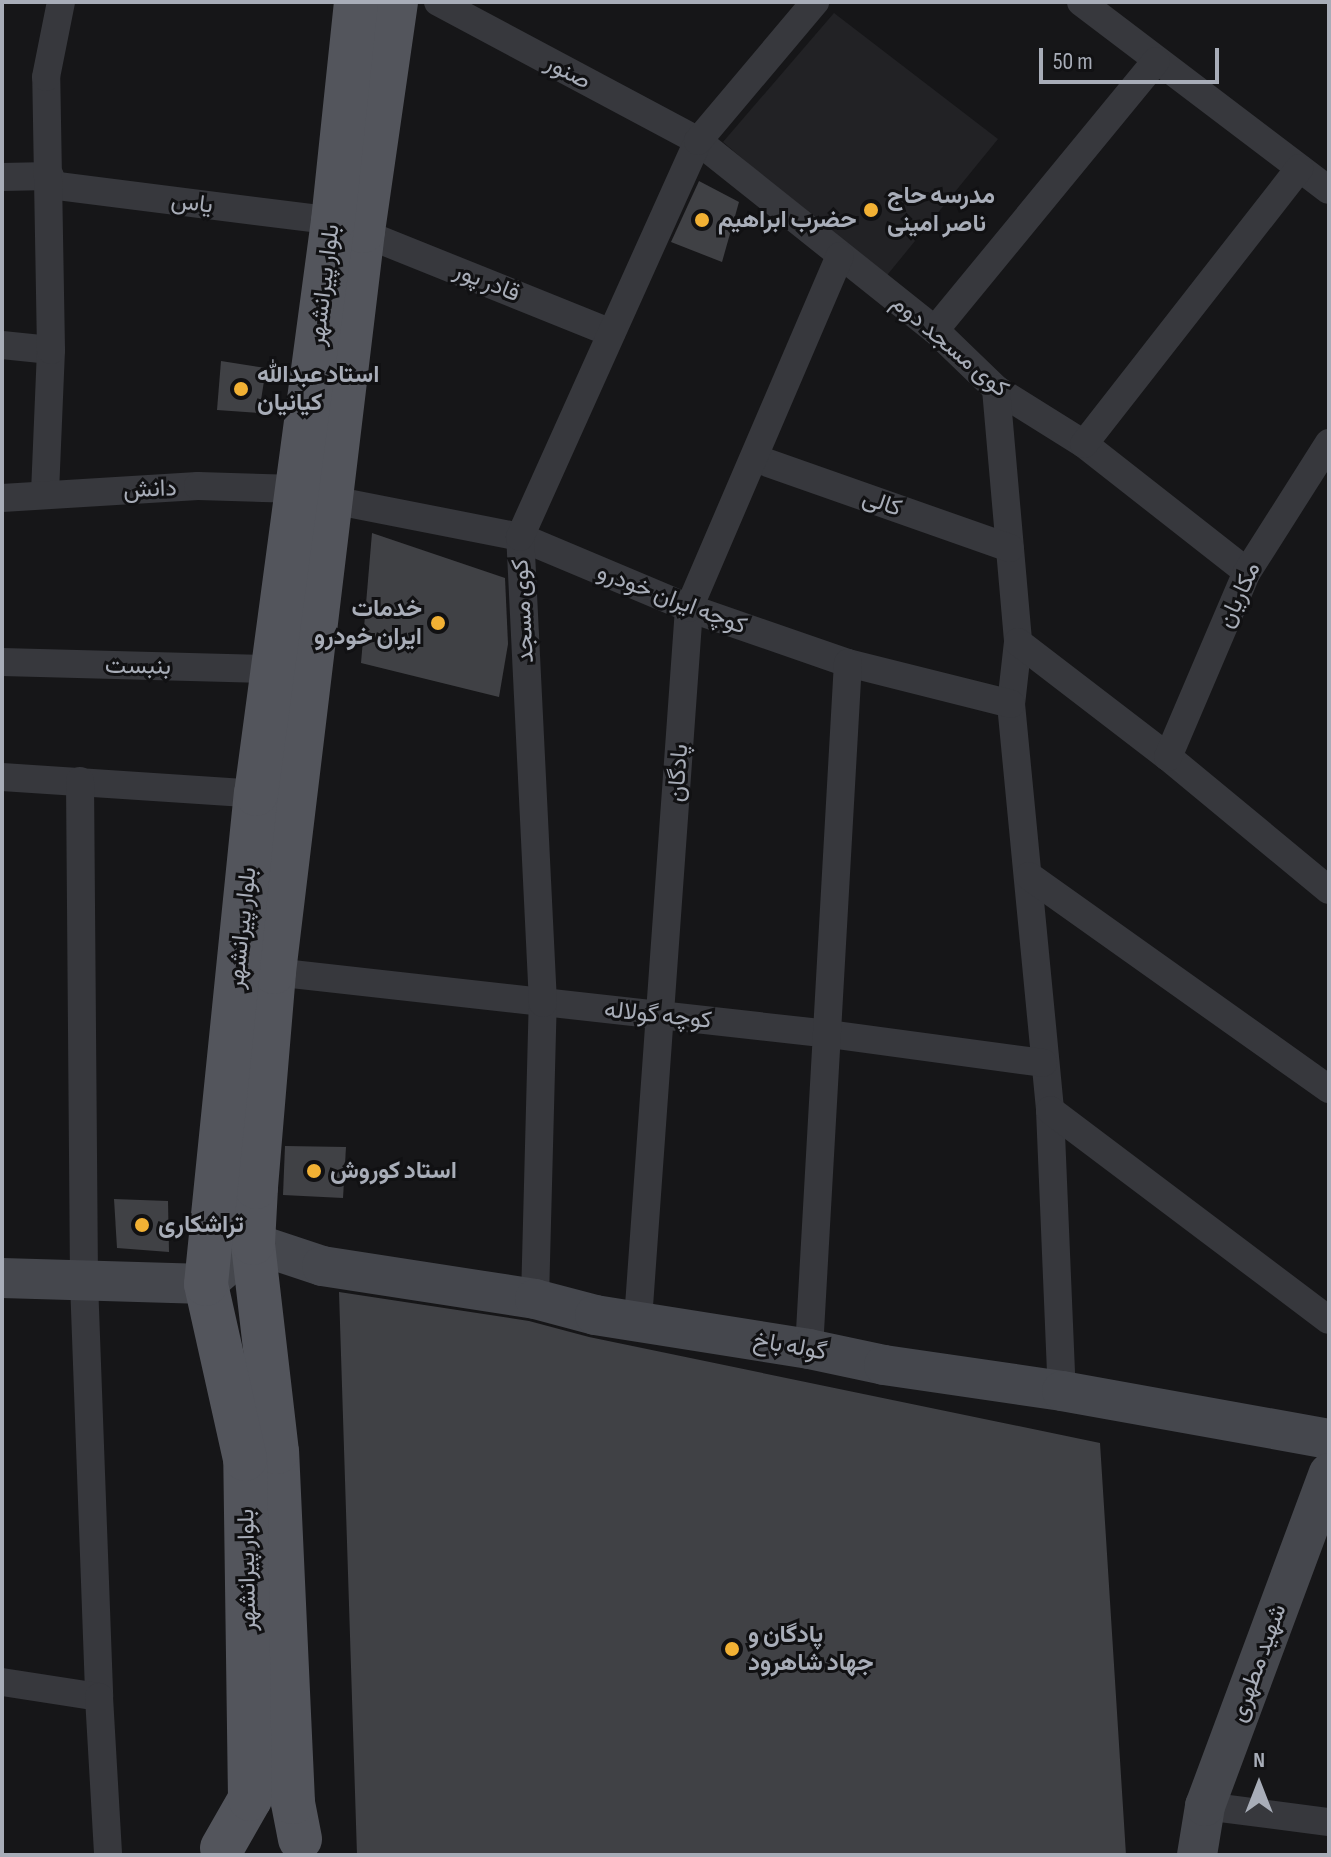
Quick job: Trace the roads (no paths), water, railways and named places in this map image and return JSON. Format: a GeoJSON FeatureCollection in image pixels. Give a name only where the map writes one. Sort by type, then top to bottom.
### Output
{"type":"FeatureCollection","features":[{"type":"Feature","properties":{"kind":"main road","name":"بلوار پیرانشهر"},"geometry":{"type":"LineString","coordinates":[[311,1847],[293,1802],[277,1452],[253,1243],[315,494],[348,226],[356,2]]}},
{"type":"Feature","properties":{"kind":"main road","name":"بلوار پیرانشهر"},"geometry":{"type":"LineString","coordinates":[[348,226],[396,2]]}},
{"type":"Feature","properties":{"kind":"main road","name":"بلوار پیرانشهر"},"geometry":{"type":"LineString","coordinates":[[219,1851],[250,1799],[245,1459],[206,1284],[256,794],[274,669],[315,494]]}},
{"type":"Feature","properties":{"kind":"main road"},"geometry":{"type":"LineString","coordinates":[[219,1851],[260,1834],[311,1847]]}},
{"type":"Feature","properties":{"kind":"street"},"geometry":{"type":"LineString","coordinates":[[45,493],[51,350],[46,77],[61,2]]}},
{"type":"Feature","properties":{"kind":"street","name":"صنور"},"geometry":{"type":"LineString","coordinates":[[438,2],[698,141]]}},
{"type":"Feature","properties":{"kind":"street","name":"کوی مسجد"},"geometry":{"type":"LineString","coordinates":[[535,1299],[543,1003],[520,537],[698,141],[815,2]]}},
{"type":"Feature","properties":{"kind":"street"},"geometry":{"type":"LineString","coordinates":[[1081,2],[1329,190]]}},
{"type":"Feature","properties":{"kind":"street"},"geometry":{"type":"LineString","coordinates":[[935,330],[1156,61]]}},
{"type":"Feature","properties":{"kind":"street","name":"کوی مسجد دوم"},"geometry":{"type":"LineString","coordinates":[[698,141],[935,330],[996,389],[1084,444],[1247,572]]}},
{"type":"Feature","properties":{"kind":"street"},"geometry":{"type":"LineString","coordinates":[[1084,444],[1300,168]]}},
{"type":"Feature","properties":{"kind":"street","name":"یاس"},"geometry":{"type":"LineString","coordinates":[[2,177],[50,180],[348,226]]}},
{"type":"Feature","properties":{"kind":"street","name":"قادر پور"},"geometry":{"type":"LineString","coordinates":[[348,226],[611,333]]}},
{"type":"Feature","properties":{"kind":"street","name":"پادگان"},"geometry":{"type":"LineString","coordinates":[[638,1320],[689,608],[840,256]]}},
{"type":"Feature","properties":{"kind":"street"},"geometry":{"type":"LineString","coordinates":[[2,345],[51,350]]}},
{"type":"Feature","properties":{"kind":"street"},"geometry":{"type":"LineString","coordinates":[[996,389],[1018,642],[1011,704],[1029,876],[1043,1063],[1050,1110],[1062,1391]]}},
{"type":"Feature","properties":{"kind":"street","name":"مکاریان"},"geometry":{"type":"LineString","coordinates":[[1168,757],[1247,572],[1329,443]]}},
{"type":"Feature","properties":{"kind":"street","name":"کالی"},"geometry":{"type":"LineString","coordinates":[[754,458],[1010,548]]}},
{"type":"Feature","properties":{"kind":"street","name":"دانش"},"geometry":{"type":"LineString","coordinates":[[2,498],[198,486],[315,494]]}},
{"type":"Feature","properties":{"kind":"street","name":"کوچه ایران خودرو"},"geometry":{"type":"LineString","coordinates":[[315,494],[520,537],[689,608],[848,663],[1011,704]]}},
{"type":"Feature","properties":{"kind":"street"},"geometry":{"type":"LineString","coordinates":[[1018,642],[1168,757],[1329,890]]}},
{"type":"Feature","properties":{"kind":"street","name":"بنبست"},"geometry":{"type":"LineString","coordinates":[[2,662],[274,669]]}},
{"type":"Feature","properties":{"kind":"street"},"geometry":{"type":"LineString","coordinates":[[809,1349],[848,663]]}},
{"type":"Feature","properties":{"kind":"street"},"geometry":{"type":"LineString","coordinates":[[2,777],[256,794]]}},
{"type":"Feature","properties":{"kind":"street"},"geometry":{"type":"LineString","coordinates":[[80,781],[84,1282],[108,1855]]}},
{"type":"Feature","properties":{"kind":"street"},"geometry":{"type":"LineString","coordinates":[[1029,876],[1329,1089]]}},
{"type":"Feature","properties":{"kind":"street","name":"کوچه گولاله"},"geometry":{"type":"LineString","coordinates":[[274,972],[829,1034],[1043,1063]]}},
{"type":"Feature","properties":{"kind":"street"},"geometry":{"type":"LineString","coordinates":[[1050,1110],[1329,1320]]}},
{"type":"Feature","properties":{"kind":"street"},"geometry":{"type":"LineString","coordinates":[[2,1278],[206,1284],[253,1243]]}},
{"type":"Feature","properties":{"kind":"street","name":"گوله باخ"},"geometry":{"type":"LineString","coordinates":[[253,1243],[322,1266],[535,1299],[595,1315],[809,1349],[884,1365],[1062,1391],[1329,1439]]}},
{"type":"Feature","properties":{"kind":"street","name":"شهید مطهری"},"geometry":{"type":"LineString","coordinates":[[1197,1855],[1205,1806],[1329,1473]]}},
{"type":"Feature","properties":{"kind":"street"},"geometry":{"type":"LineString","coordinates":[[2,1682],[99,1697]]}},
{"type":"Feature","properties":{"kind":"street"},"geometry":{"type":"LineString","coordinates":[[1205,1806],[1329,1822]]}},
{"type":"Feature","properties":{"kind":"place","name":"مدرسه حاج ناصر امینی"},"geometry":{"type":"Point","coordinates":[871,210]}},
{"type":"Feature","properties":{"kind":"place","name":"حضرب ابراهیم"},"geometry":{"type":"Point","coordinates":[702,220]}},
{"type":"Feature","properties":{"kind":"place","name":"استاد عبدالله کیانیان"},"geometry":{"type":"Point","coordinates":[241,389]}},
{"type":"Feature","properties":{"kind":"place","name":"خدمات ایران خودرو"},"geometry":{"type":"Point","coordinates":[438,623]}},
{"type":"Feature","properties":{"kind":"place","name":"استاد کوروش"},"geometry":{"type":"Point","coordinates":[314,1171]}},
{"type":"Feature","properties":{"kind":"place","name":"تراشکاری"},"geometry":{"type":"Point","coordinates":[142,1225]}},
{"type":"Feature","properties":{"kind":"place","name":"پادگان و جهاد شاهرود"},"geometry":{"type":"Point","coordinates":[732,1649]}}]}
